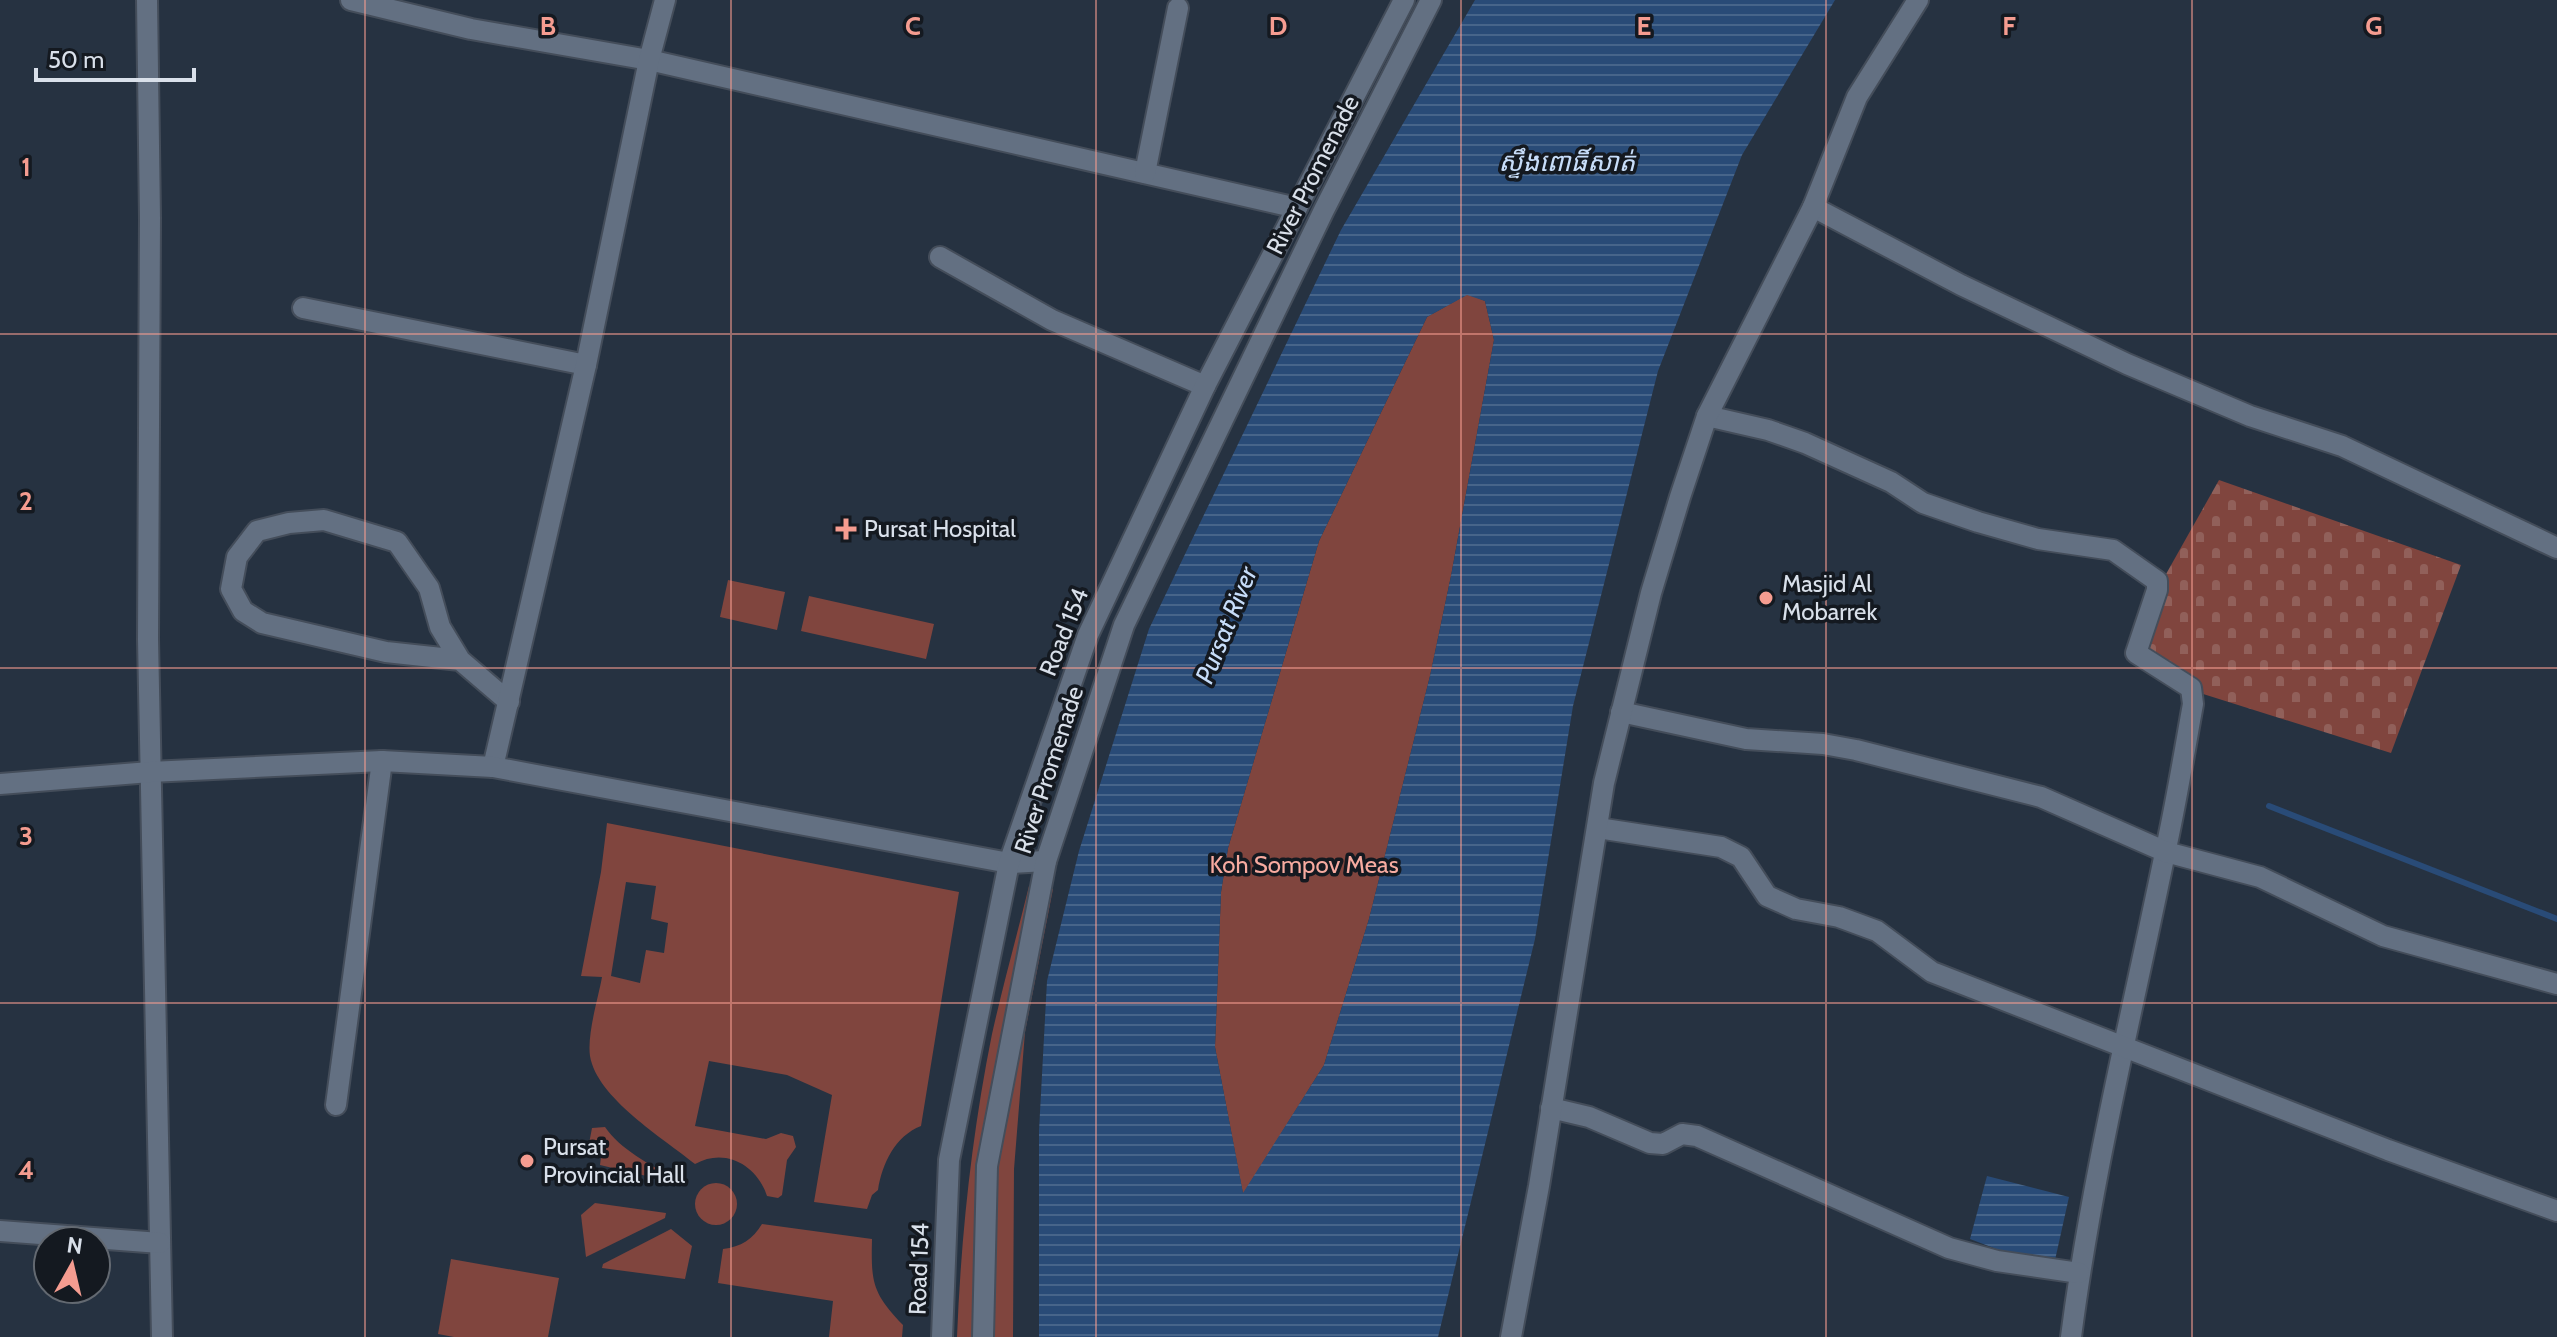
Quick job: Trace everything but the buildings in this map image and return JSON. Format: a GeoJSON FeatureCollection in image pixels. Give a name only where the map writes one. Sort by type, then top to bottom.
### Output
{"type":"FeatureCollection","features":[{"type":"Feature","properties":{"kind":"street"},"geometry":{"type":"LineString","coordinates":[[147,0],[150,772],[162,1337]]}},
{"type":"Feature","properties":{"kind":"street"},"geometry":{"type":"LineString","coordinates":[[351,0],[471,29],[649,60],[1297,208]]}},
{"type":"Feature","properties":{"kind":"street"},"geometry":{"type":"LineString","coordinates":[[493,767],[586,365],[649,60],[665,0]]}},
{"type":"Feature","properties":{"kind":"street","name":"Road 154"},"geometry":{"type":"LineString","coordinates":[[942,1337],[949,1160],[1009,863],[1088,635],[1205,386],[1404,0]]}},
{"type":"Feature","properties":{"kind":"street","name":"River Promenade"},"geometry":{"type":"LineString","coordinates":[[983,1337],[987,1166],[1046,861],[1124,625],[1317,225],[1431,0]]}},
{"type":"Feature","properties":{"kind":"street"},"geometry":{"type":"LineString","coordinates":[[1511,1337],[1604,783],[1651,593],[1707,416],[1813,207],[1857,97],[1918,0]]}},
{"type":"Feature","properties":{"kind":"street"},"geometry":{"type":"LineString","coordinates":[[1145,173],[1178,8]]}},
{"type":"Feature","properties":{"kind":"street"},"geometry":{"type":"LineString","coordinates":[[1813,207],[1961,285],[2127,364],[2250,416],[2342,446],[2557,548]]}},
{"type":"Feature","properties":{"kind":"street"},"geometry":{"type":"LineString","coordinates":[[940,257],[1052,320],[1205,386]]}},
{"type":"Feature","properties":{"kind":"street"},"geometry":{"type":"LineString","coordinates":[[303,308],[586,365]]}},
{"type":"Feature","properties":{"kind":"street"},"geometry":{"type":"LineString","coordinates":[[1707,416],[1768,430],[1805,443],[1891,482],[1923,503],[1978,522],[2038,539],[2113,550],[2157,581],[2157,590],[2136,653],[2191,688],[2193,704],[2166,852],[2122,1047],[2079,1273],[2071,1337]]}},
{"type":"Feature","properties":{"kind":"street"},"geometry":{"type":"LineString","coordinates":[[460,660],[386,652],[262,623],[243,611],[231,589],[237,557],[257,531],[289,523],[324,520],[397,542],[429,588],[440,627],[460,660],[509,702]]}},
{"type":"Feature","properties":{"kind":"street"},"geometry":{"type":"LineString","coordinates":[[1621,712],[1746,739],[1823,744],[1856,750],[2041,797],[2166,852],[2260,877],[2383,936],[2557,984]]}},
{"type":"Feature","properties":{"kind":"street"},"geometry":{"type":"LineString","coordinates":[[336,1105],[382,761]]}},
{"type":"Feature","properties":{"kind":"street"},"geometry":{"type":"LineString","coordinates":[[0,784],[150,772],[382,761],[493,767],[1009,863],[1046,861]]}},
{"type":"Feature","properties":{"kind":"street"},"geometry":{"type":"LineString","coordinates":[[1598,828],[1721,847],[1741,857],[1767,896],[1796,909],[1839,917],[1877,931],[1932,972],[2388,1150],[2557,1211]]}},
{"type":"Feature","properties":{"kind":"street"},"geometry":{"type":"LineString","coordinates":[[1551,1108],[1589,1117],[1650,1143],[1663,1144],[1682,1134],[1697,1136],[1949,1248],[1997,1261],[2079,1273]]}},
{"type":"Feature","properties":{"kind":"street"},"geometry":{"type":"LineString","coordinates":[[0,1231],[160,1243]]}},
{"type":"Feature","properties":{"kind":"green space","name":"Koh Sompov Meas"},"geometry":{"type":"Polygon","coordinates":[[[1468,294],[1485,301],[1494,340],[1430,676],[1369,919],[1324,1065],[1243,1194],[1215,1047],[1221,892],[1228,848],[1319,541],[1427,317],[1468,294]]]}},
{"type":"Feature","properties":{"kind":"green space"},"geometry":{"type":"Polygon","coordinates":[[[2219,480],[2461,565],[2391,753],[2200,693],[2143,647],[2161,583],[2219,480]]]}},
{"type":"Feature","properties":{"kind":"green space"},"geometry":{"type":"Polygon","coordinates":[[[728,580],[785,592],[777,630],[720,617],[728,580]]]}},
{"type":"Feature","properties":{"kind":"green space"},"geometry":{"type":"Polygon","coordinates":[[[809,596],[934,624],[926,659],[801,631],[809,596]]]}},
{"type":"Feature","properties":{"kind":"green space"},"geometry":{"type":"Polygon","coordinates":[[[607,823],[959,892],[921,1126],[904,1137],[891,1152],[878,1190],[872,1195],[867,1209],[814,1202],[832,1095],[787,1075],[709,1061],[695,1126],[766,1139],[781,1133],[793,1136],[796,1147],[787,1160],[782,1195],[778,1198],[767,1196],[756,1176],[738,1162],[718,1157],[695,1164],[633,1116],[605,1087],[595,1072],[589,1047],[602,977],[581,976],[607,823]],[[626,882],[611,976],[640,983],[646,950],[664,953],[668,923],[651,919],[656,886],[626,882]]]}},
{"type":"Feature","properties":{"kind":"green space"},"geometry":{"type":"Polygon","coordinates":[[[1029,886],[1053,889],[1025,1032],[1014,1169],[1013,1337],[957,1337],[961,1261],[979,1109],[992,1034],[1029,886]]]}},
{"type":"Feature","properties":{"kind":"green space"},"geometry":{"type":"Polygon","coordinates":[[[605,1127],[627,1149],[673,1177],[672,1182],[600,1165],[601,1157],[587,1154],[592,1128],[605,1127]]]}},
{"type":"Feature","properties":{"kind":"green space"},"geometry":{"type":"Polygon","coordinates":[[[716,1183],[731,1189],[737,1204],[731,1219],[716,1225],[701,1219],[695,1204],[701,1189],[716,1183]]]}},
{"type":"Feature","properties":{"kind":"green space"},"geometry":{"type":"Polygon","coordinates":[[[595,1203],[666,1213],[665,1218],[586,1257],[581,1215],[595,1203]]]}},
{"type":"Feature","properties":{"kind":"green space"},"geometry":{"type":"Polygon","coordinates":[[[762,1224],[872,1239],[873,1277],[879,1295],[903,1325],[902,1337],[829,1337],[833,1301],[718,1283],[723,1249],[746,1241],[762,1224]]]}},
{"type":"Feature","properties":{"kind":"green space"},"geometry":{"type":"Polygon","coordinates":[[[671,1229],[692,1246],[685,1279],[602,1268],[603,1264],[671,1229]]]}},
{"type":"Feature","properties":{"kind":"green space"},"geometry":{"type":"Polygon","coordinates":[[[451,1259],[559,1278],[548,1337],[454,1337],[438,1334],[451,1259]]]}},
{"type":"Feature","properties":{"kind":"water","name":"ស្ទឹងពោធិ៍សាត់"},"geometry":{"type":"Polygon","coordinates":[[[1475,0],[1835,0],[1742,155],[1658,371],[1573,706],[1535,939],[1438,1337],[1039,1337],[1039,1131],[1047,981],[1079,851],[1149,629],[1341,230],[1475,0]],[[1467,295],[1427,317],[1319,541],[1228,848],[1221,892],[1215,1047],[1243,1193],[1324,1065],[1369,919],[1430,676],[1451,576],[1494,340],[1485,301],[1467,295]]]}},
{"type":"Feature","properties":{"kind":"water"},"geometry":{"type":"Polygon","coordinates":[[[1987,1176],[2069,1197],[2055,1260],[2007,1253],[1970,1239],[1987,1176]]]}},
{"type":"Feature","properties":{"kind":"waterway"},"geometry":{"type":"LineString","coordinates":[[2269,806],[2557,919]]}},
{"type":"Feature","properties":{"kind":"place","name":"Pursat Hospital"},"geometry":{"type":"Point","coordinates":[846,529]}},
{"type":"Feature","properties":{"kind":"place","name":"Masjid Al Mobarrek"},"geometry":{"type":"Point","coordinates":[1766,598]}},
{"type":"Feature","properties":{"kind":"place","name":"Pursat Provincial Hall"},"geometry":{"type":"Point","coordinates":[527,1161]}},
{"type":"Feature","properties":{"kind":"water label","name":"Pursat River"},"geometry":{"type":"Point","coordinates":[1226,625]}}]}
